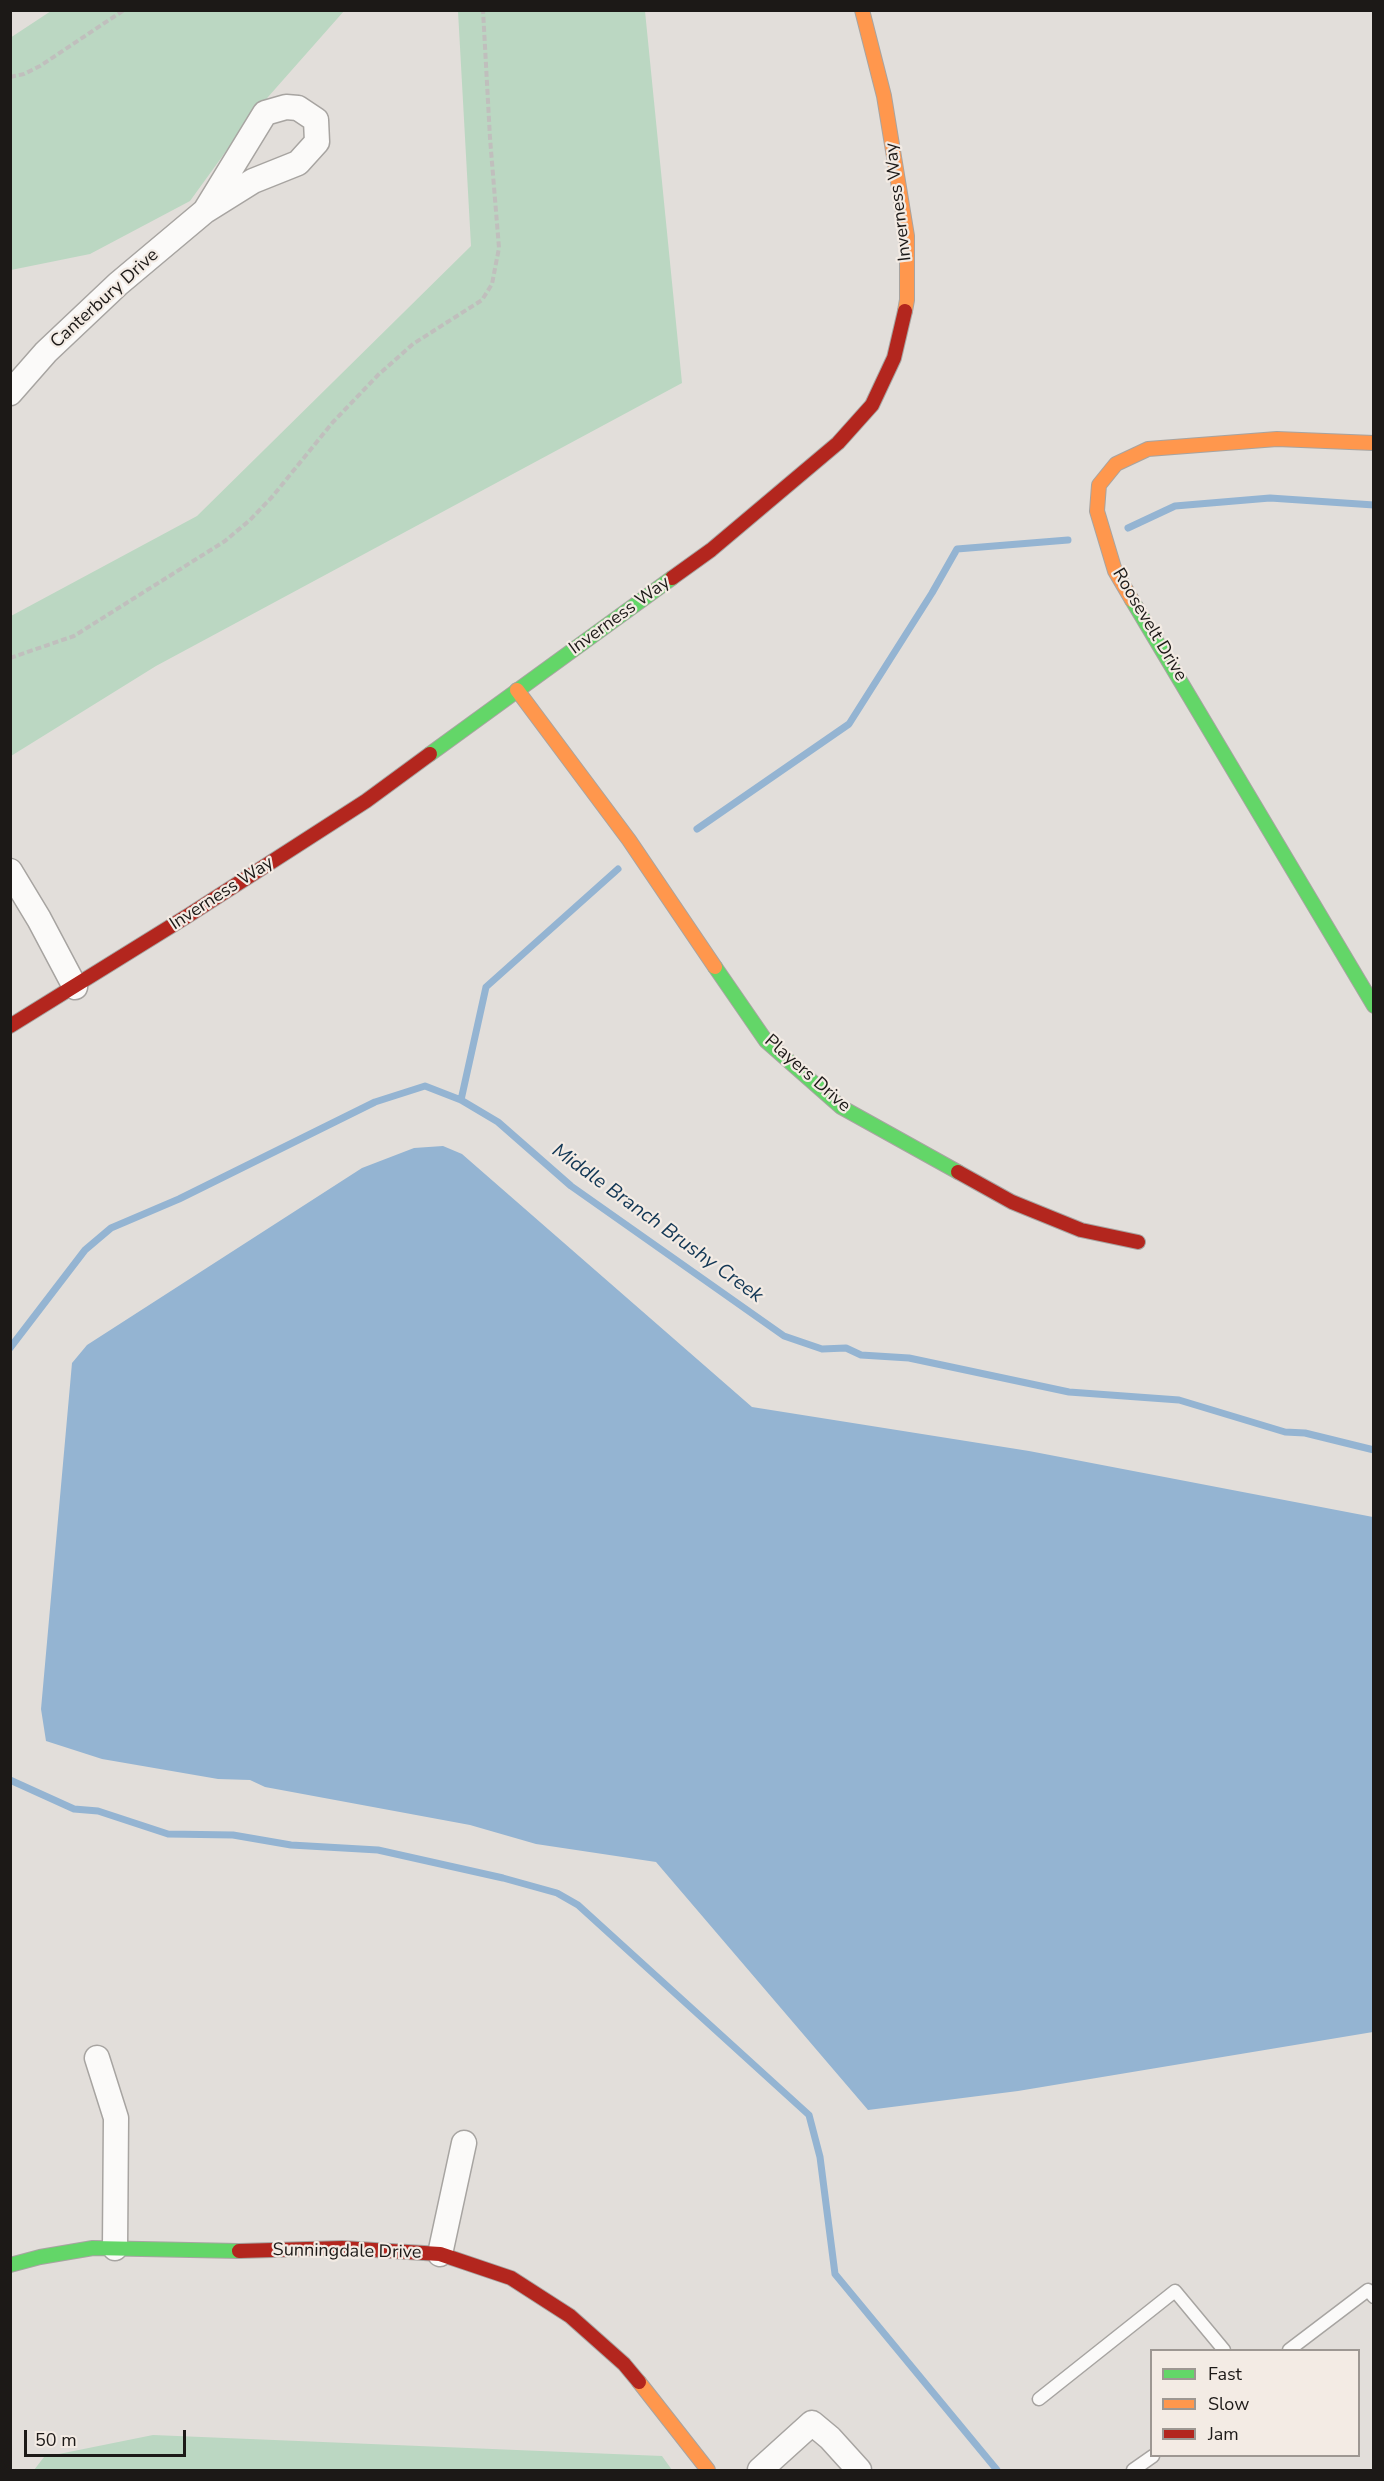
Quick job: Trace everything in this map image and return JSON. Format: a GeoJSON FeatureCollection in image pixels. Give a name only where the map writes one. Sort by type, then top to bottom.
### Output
{"type":"FeatureCollection","features":[{"type":"Feature","properties":{"kind":"street","name":"Inverness Way"},"geometry":{"type":"LineString","coordinates":[[10,1026],[366,801],[711,550],[838,443],[872,405],[894,358],[907,300],[907,236],[884,96],[862,10]]}},
{"type":"Feature","properties":{"kind":"street","name":"Canterbury Drive"},"geometry":{"type":"LineString","coordinates":[[10,393],[46,352],[118,284],[205,211],[253,181],[298,163],[317,142],[316,120],[298,108],[286,107],[265,113],[205,211]]}},
{"type":"Feature","properties":{"kind":"street","name":"Roosevelt Drive"},"geometry":{"type":"LineString","coordinates":[[1374,443],[1277,439],[1148,449],[1116,464],[1098,485],[1097,511],[1115,571],[1374,1006]]}},
{"type":"Feature","properties":{"kind":"street","name":"Players Drive"},"geometry":{"type":"LineString","coordinates":[[517,690],[629,840],[766,1041],[841,1107],[1012,1202],[1081,1230],[1138,1242]]}},
{"type":"Feature","properties":{"kind":"street"},"geometry":{"type":"LineString","coordinates":[[10,871],[39,919],[75,987]]}},
{"type":"Feature","properties":{"kind":"street"},"geometry":{"type":"LineString","coordinates":[[97,2058],[116,2118],[115,2248]]}},
{"type":"Feature","properties":{"kind":"street"},"geometry":{"type":"LineString","coordinates":[[440,2254],[464,2143]]}},
{"type":"Feature","properties":{"kind":"street","name":"Sunningdale Drive"},"geometry":{"type":"LineString","coordinates":[[10,2265],[82,2250],[115,2248],[248,2251],[342,2248],[440,2254],[511,2278],[570,2316],[624,2364],[678,2429],[708,2470]]}},
{"type":"Feature","properties":{"kind":"street"},"geometry":{"type":"LineString","coordinates":[[760,2470],[812,2423],[831,2438],[859,2470]]}},
{"type":"Feature","properties":{"kind":"lane"},"geometry":{"type":"LineString","coordinates":[[1290,2349],[1368,2290],[1374,2297]]}},
{"type":"Feature","properties":{"kind":"lane"},"geometry":{"type":"LineString","coordinates":[[1039,2399],[1175,2291],[1223,2349]]}},
{"type":"Feature","properties":{"kind":"lane"},"geometry":{"type":"LineString","coordinates":[[1133,2470],[1152,2457]]}},
{"type":"Feature","properties":{"kind":"path"},"geometry":{"type":"LineString","coordinates":[[10,77],[24,74],[40,66],[124,10]]}},
{"type":"Feature","properties":{"kind":"path"},"geometry":{"type":"LineString","coordinates":[[10,658],[74,636],[225,542],[272,497],[333,422],[378,375],[413,344],[482,300],[492,284],[499,248],[483,10]]}},
{"type":"Feature","properties":{"kind":"green space"},"geometry":{"type":"Polygon","coordinates":[[[51,11],[344,11],[253,114],[190,201],[90,254],[11,270],[10,38],[51,11]]]}},
{"type":"Feature","properties":{"kind":"green space"},"geometry":{"type":"Polygon","coordinates":[[[458,11],[645,11],[682,383],[156,666],[11,756],[11,616],[197,516],[471,246],[458,11]]]}},
{"type":"Feature","properties":{"kind":"green space"},"geometry":{"type":"Polygon","coordinates":[[[153,2435],[662,2456],[672,2470],[34,2470],[44,2457],[153,2435]]]}},
{"type":"Feature","properties":{"kind":"water"},"geometry":{"type":"Polygon","coordinates":[[[443,1146],[462,1154],[752,1407],[1029,1451],[1373,1517],[1373,2032],[1018,2091],[868,2110],[656,1862],[536,1844],[470,1825],[265,1787],[250,1780],[218,1779],[102,1759],[46,1741],[41,1709],[72,1363],[87,1345],[362,1168],[414,1148],[443,1146]]]}},
{"type":"Feature","properties":{"kind":"waterway"},"geometry":{"type":"LineString","coordinates":[[1128,528],[1175,506],[1270,498],[1374,505]]}},
{"type":"Feature","properties":{"kind":"waterway"},"geometry":{"type":"LineString","coordinates":[[697,829],[849,724],[932,593],[957,549],[1068,540]]}},
{"type":"Feature","properties":{"kind":"waterway"},"geometry":{"type":"LineString","coordinates":[[461,1100],[486,987],[618,869]]}},
{"type":"Feature","properties":{"kind":"waterway","name":"Middle Branch Brushy Creek"},"geometry":{"type":"LineString","coordinates":[[10,1348],[85,1250],[111,1228],[179,1199],[375,1102],[425,1086],[461,1100],[498,1122],[571,1186],[784,1336],[822,1349],[846,1348],[861,1355],[909,1358],[1069,1392],[1179,1400],[1285,1432],[1305,1433],[1374,1450]]}},
{"type":"Feature","properties":{"kind":"waterway"},"geometry":{"type":"LineString","coordinates":[[10,1780],[74,1809],[98,1811],[168,1834],[233,1835],[291,1845],[378,1850],[503,1878],[557,1893],[578,1905],[809,2115],[820,2157],[835,2274],[997,2470]]}},
{"type":"Feature","properties":{"kind":"traffic: fast"},"geometry":{"type":"LineString","coordinates":[[430,754],[672,578]]}},
{"type":"Feature","properties":{"kind":"traffic: fast"},"geometry":{"type":"LineString","coordinates":[[1132,600],[1374,1006]]}},
{"type":"Feature","properties":{"kind":"traffic: fast"},"geometry":{"type":"LineString","coordinates":[[715,967],[766,1041],[841,1107],[958,1172]]}},
{"type":"Feature","properties":{"kind":"traffic: fast"},"geometry":{"type":"LineString","coordinates":[[10,2265],[40,2257],[93,2248],[239,2251]]}},
{"type":"Feature","properties":{"kind":"traffic: slow"},"geometry":{"type":"LineString","coordinates":[[862,10],[884,96],[907,236],[905,311]]}},
{"type":"Feature","properties":{"kind":"traffic: slow"},"geometry":{"type":"LineString","coordinates":[[1132,600],[1115,571],[1097,511],[1099,485],[1116,464],[1148,449],[1277,439],[1374,443]]}},
{"type":"Feature","properties":{"kind":"traffic: slow"},"geometry":{"type":"LineString","coordinates":[[517,690],[629,840],[715,967]]}},
{"type":"Feature","properties":{"kind":"traffic: slow"},"geometry":{"type":"LineString","coordinates":[[639,2382],[708,2470]]}},
{"type":"Feature","properties":{"kind":"traffic: jam"},"geometry":{"type":"LineString","coordinates":[[672,578],[711,550],[838,443],[872,405],[894,358],[905,311]]}},
{"type":"Feature","properties":{"kind":"traffic: jam"},"geometry":{"type":"LineString","coordinates":[[10,1026],[189,915],[366,801],[430,754]]}},
{"type":"Feature","properties":{"kind":"traffic: jam"},"geometry":{"type":"LineString","coordinates":[[958,1172],[1012,1202],[1081,1230],[1138,1242]]}},
{"type":"Feature","properties":{"kind":"traffic: jam"},"geometry":{"type":"LineString","coordinates":[[239,2251],[342,2248],[440,2254],[511,2278],[570,2316],[624,2364],[639,2382]]}}]}
